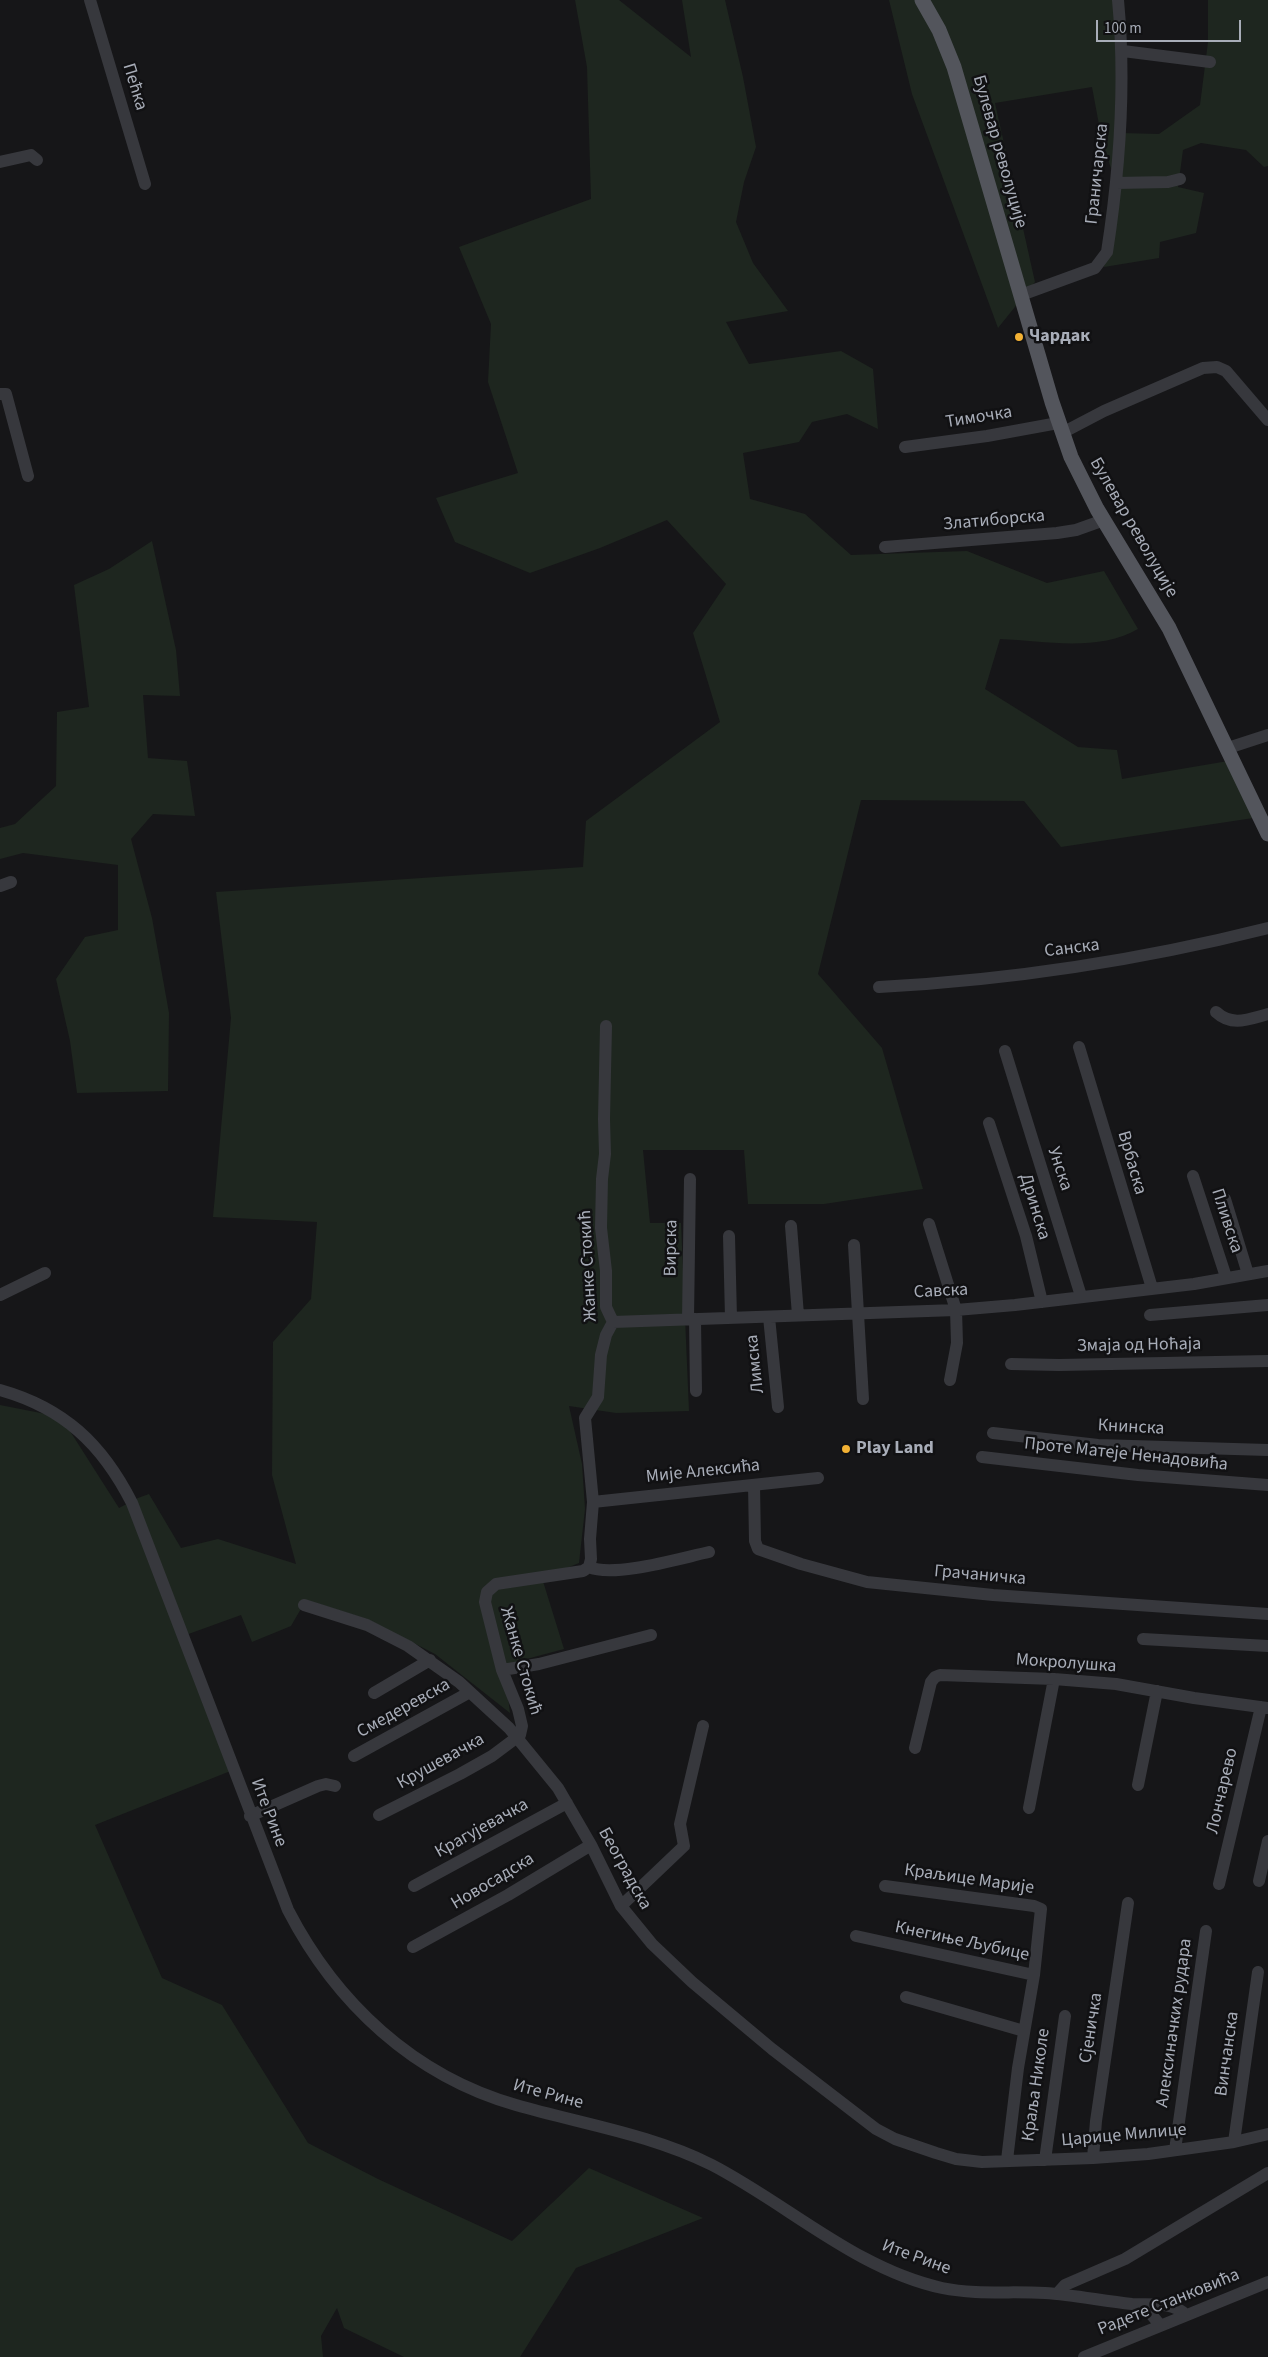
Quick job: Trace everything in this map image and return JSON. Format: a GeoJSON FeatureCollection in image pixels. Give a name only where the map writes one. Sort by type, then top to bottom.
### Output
{"type":"FeatureCollection","features":[{"type":"Feature","properties":{"kind":"main road","name":"Булевар револуције"},"geometry":{"type":"LineString","coordinates":[[922,0],[942,37],[954,67],[1060,428],[1081,480],[1169,628],[1268,834]]}},
{"type":"Feature","properties":{"kind":"street","name":"Пећка"},"geometry":{"type":"LineString","coordinates":[[90,0],[145,184]]}},
{"type":"Feature","properties":{"kind":"street","name":"Граничарска"},"geometry":{"type":"LineString","coordinates":[[1021,295],[1095,268],[1108,252],[1121,125],[1123,51],[1118,0]]}},
{"type":"Feature","properties":{"kind":"street"},"geometry":{"type":"LineString","coordinates":[[1123,51],[1210,62]]}},
{"type":"Feature","properties":{"kind":"street"},"geometry":{"type":"LineString","coordinates":[[0,162],[31,155],[37,160]]}},
{"type":"Feature","properties":{"kind":"street"},"geometry":{"type":"LineString","coordinates":[[1116,183],[1168,182],[1180,179]]}},
{"type":"Feature","properties":{"kind":"street","name":"Тимочка"},"geometry":{"type":"LineString","coordinates":[[906,447],[1060,428],[1104,411],[1192,372],[1210,368],[1226,370],[1268,420]]}},
{"type":"Feature","properties":{"kind":"street"},"geometry":{"type":"LineString","coordinates":[[0,394],[6,394],[28,476]]}},
{"type":"Feature","properties":{"kind":"street","name":"Златиборска"},"geometry":{"type":"LineString","coordinates":[[884,547],[1056,533],[1076,530],[1104,520]]}},
{"type":"Feature","properties":{"kind":"street"},"geometry":{"type":"LineString","coordinates":[[1228,748],[1268,735]]}},
{"type":"Feature","properties":{"kind":"street","name":"Санска"},"geometry":{"type":"LineString","coordinates":[[879,987],[970,981],[1095,964],[1268,928]]}},
{"type":"Feature","properties":{"kind":"street"},"geometry":{"type":"LineString","coordinates":[[1216,1012],[1224,1019],[1237,1022],[1268,1014]]}},
{"type":"Feature","properties":{"kind":"street","name":"Жанке Стокић"},"geometry":{"type":"LineString","coordinates":[[518,1738],[522,1730],[520,1718],[502,1670],[485,1602],[489,1589],[496,1584],[583,1571],[589,1567],[591,1559],[590,1539],[593,1502],[585,1418],[598,1397],[601,1355],[606,1335],[613,1322],[606,1301],[606,1271],[601,1228],[602,1178],[605,1154],[606,1026]]}},
{"type":"Feature","properties":{"kind":"street","name":"Врбаска"},"geometry":{"type":"LineString","coordinates":[[1079,1047],[1152,1288]]}},
{"type":"Feature","properties":{"kind":"street","name":"Унска"},"geometry":{"type":"LineString","coordinates":[[1005,1051],[1081,1296]]}},
{"type":"Feature","properties":{"kind":"street","name":"Дринска"},"geometry":{"type":"LineString","coordinates":[[989,1123],[1026,1236],[1042,1302]]}},
{"type":"Feature","properties":{"kind":"street","name":"Пливска"},"geometry":{"type":"LineString","coordinates":[[1193,1176],[1226,1277]]}},
{"type":"Feature","properties":{"kind":"street","name":"Вирска"},"geometry":{"type":"LineString","coordinates":[[690,1178],[692,1319],[696,1390]]}},
{"type":"Feature","properties":{"kind":"street"},"geometry":{"type":"LineString","coordinates":[[1225,1199],[1248,1274]]}},
{"type":"Feature","properties":{"kind":"street"},"geometry":{"type":"LineString","coordinates":[[929,1224],[956,1310],[957,1343],[950,1380]]}},
{"type":"Feature","properties":{"kind":"street"},"geometry":{"type":"LineString","coordinates":[[791,1226],[798,1315]]}},
{"type":"Feature","properties":{"kind":"street"},"geometry":{"type":"LineString","coordinates":[[729,1236],[731,1318]]}},
{"type":"Feature","properties":{"kind":"street"},"geometry":{"type":"LineString","coordinates":[[854,1245],[863,1399]]}},
{"type":"Feature","properties":{"kind":"street","name":"Савска"},"geometry":{"type":"LineString","coordinates":[[613,1322],[956,1310],[1042,1302],[1268,1271]]}},
{"type":"Feature","properties":{"kind":"street"},"geometry":{"type":"LineString","coordinates":[[0,1295],[45,1274]]}},
{"type":"Feature","properties":{"kind":"street"},"geometry":{"type":"LineString","coordinates":[[1150,1315],[1268,1305]]}},
{"type":"Feature","properties":{"kind":"street","name":"Лимска"},"geometry":{"type":"LineString","coordinates":[[769,1317],[778,1407]]}},
{"type":"Feature","properties":{"kind":"street","name":"Змаја од Ноћаја"},"geometry":{"type":"LineString","coordinates":[[1012,1364],[1060,1365],[1268,1361]]}},
{"type":"Feature","properties":{"kind":"street","name":"Ите Рине"},"geometry":{"type":"LineString","coordinates":[[0,1390],[36,1402],[68,1421],[91,1442],[120,1479],[132,1502],[250,1816],[288,1910],[321,1967],[375,2027],[430,2068],[466,2087],[502,2101],[626,2133],[684,2152],[741,2182],[875,2264],[900,2276],[958,2291],[996,2294],[1057,2294],[1131,2304]]}},
{"type":"Feature","properties":{"kind":"street","name":"Книнска"},"geometry":{"type":"LineString","coordinates":[[992,1433],[1098,1445],[1268,1450]]}},
{"type":"Feature","properties":{"kind":"street","name":"Проте Матеје Ненадовића"},"geometry":{"type":"LineString","coordinates":[[982,1457],[1138,1475],[1268,1485]]}},
{"type":"Feature","properties":{"kind":"street","name":"Мије Алексића"},"geometry":{"type":"LineString","coordinates":[[593,1502],[818,1478]]}},
{"type":"Feature","properties":{"kind":"street","name":"Грачаничка"},"geometry":{"type":"LineString","coordinates":[[754,1485],[755,1541],[758,1549],[801,1564],[867,1582],[1030,1598],[1268,1614]]}},
{"type":"Feature","properties":{"kind":"street"},"geometry":{"type":"LineString","coordinates":[[589,1567],[596,1570],[636,1567],[709,1552]]}},
{"type":"Feature","properties":{"kind":"street","name":"Београдска"},"geometry":{"type":"LineString","coordinates":[[304,1605],[367,1625],[408,1646],[430,1660],[470,1692],[518,1738],[567,1803],[591,1845],[621,1906],[652,1944],[692,1982],[823,2090],[876,2129],[895,2139],[956,2159],[982,2162]]}},
{"type":"Feature","properties":{"kind":"street"},"geometry":{"type":"LineString","coordinates":[[502,1670],[539,1664],[652,1636]]}},
{"type":"Feature","properties":{"kind":"street"},"geometry":{"type":"LineString","coordinates":[[1143,1640],[1268,1646]]}},
{"type":"Feature","properties":{"kind":"street"},"geometry":{"type":"LineString","coordinates":[[374,1693],[430,1660]]}},
{"type":"Feature","properties":{"kind":"street","name":"Мокролушка"},"geometry":{"type":"LineString","coordinates":[[915,1748],[931,1682],[935,1677],[950,1674],[1116,1684],[1265,1707]]}},
{"type":"Feature","properties":{"kind":"street"},"geometry":{"type":"LineString","coordinates":[[1029,1808],[1054,1679]]}},
{"type":"Feature","properties":{"kind":"street"},"geometry":{"type":"LineString","coordinates":[[1138,1785],[1157,1691]]}},
{"type":"Feature","properties":{"kind":"street","name":"Смедеревска"},"geometry":{"type":"LineString","coordinates":[[354,1756],[470,1692]]}},
{"type":"Feature","properties":{"kind":"street","name":"Лончарево"},"geometry":{"type":"LineString","coordinates":[[1219,1884],[1265,1707]]}},
{"type":"Feature","properties":{"kind":"street"},"geometry":{"type":"LineString","coordinates":[[621,1906],[684,1846],[680,1824],[703,1726]]}},
{"type":"Feature","properties":{"kind":"street","name":"Крушевачка"},"geometry":{"type":"LineString","coordinates":[[379,1816],[460,1774],[518,1738]]}},
{"type":"Feature","properties":{"kind":"street"},"geometry":{"type":"LineString","coordinates":[[250,1816],[318,1786],[326,1784],[335,1786]]}},
{"type":"Feature","properties":{"kind":"street","name":"Крагујевачка"},"geometry":{"type":"LineString","coordinates":[[414,1886],[567,1803]]}},
{"type":"Feature","properties":{"kind":"street"},"geometry":{"type":"LineString","coordinates":[[1259,1881],[1268,1842]]}},
{"type":"Feature","properties":{"kind":"street","name":"Новосадска"},"geometry":{"type":"LineString","coordinates":[[413,1947],[508,1895],[591,1845]]}},
{"type":"Feature","properties":{"kind":"street","name":"Краљице Марије"},"geometry":{"type":"LineString","coordinates":[[885,1886],[1038,1907],[1042,1912],[1034,1975]]}},
{"type":"Feature","properties":{"kind":"street","name":"Сјеничка"},"geometry":{"type":"LineString","coordinates":[[1093,2158],[1096,2121],[1128,1903]]}},
{"type":"Feature","properties":{"kind":"street","name":"Алексиначких рудара"},"geometry":{"type":"LineString","coordinates":[[1175,2150],[1206,1931]]}},
{"type":"Feature","properties":{"kind":"street","name":"Кнегиње Љубице"},"geometry":{"type":"LineString","coordinates":[[856,1936],[1034,1975],[1012,2107],[1007,2160]]}},
{"type":"Feature","properties":{"kind":"street","name":"Винчанска"},"geometry":{"type":"LineString","coordinates":[[1234,2142],[1258,1972]]}},
{"type":"Feature","properties":{"kind":"street"},"geometry":{"type":"LineString","coordinates":[[906,1997],[1024,2031]]}},
{"type":"Feature","properties":{"kind":"street","name":"Краља Николе"},"geometry":{"type":"LineString","coordinates":[[1044,2160],[1065,2016]]}},
{"type":"Feature","properties":{"kind":"street","name":"Царице Милице"},"geometry":{"type":"LineString","coordinates":[[982,2162],[1093,2158],[1175,2150],[1234,2142],[1268,2134]]}},
{"type":"Feature","properties":{"kind":"street"},"geometry":{"type":"LineString","coordinates":[[1057,2294],[1065,2286],[1144,2248],[1268,2173]]}},
{"type":"Feature","properties":{"kind":"street","name":"Радете Станковића"},"geometry":{"type":"LineString","coordinates":[[1084,2357],[1106,2353],[1160,2325],[1268,2282]]}},
{"type":"Feature","properties":{"kind":"street"},"geometry":{"type":"LineString","coordinates":[[1131,2304],[1170,2306],[1186,2315]]}},
{"type":"Feature","properties":{"kind":"street"},"geometry":{"type":"LineString","coordinates":[[1131,2304],[1152,2314],[1160,2325]]}},
{"type":"Feature","properties":{"kind":"shaded area"},"geometry":{"type":"Polygon","coordinates":[[[575,0],[619,0],[691,57],[682,0],[725,0],[743,77],[756,147],[744,182],[736,222],[753,263],[788,311],[726,322],[749,364],[841,351],[873,369],[878,429],[847,414],[812,422],[799,442],[743,453],[750,499],[805,514],[851,555],[967,551],[1047,583],[1104,571],[1138,629],[1106,641],[1089,643],[1053,643],[1000,639],[985,689],[1078,747],[1117,750],[1122,779],[1234,760],[1260,817],[1061,847],[1024,801],[861,800],[818,974],[882,1048],[923,1189],[824,1204],[748,1204],[744,1150],[643,1150],[650,1223],[681,1223],[689,1411],[616,1413],[569,1406],[582,1464],[585,1509],[579,1563],[542,1578],[564,1649],[504,1665],[510,1713],[435,1654],[367,1619],[306,1600],[291,1626],[252,1642],[241,1615],[183,1636],[233,1770],[95,1825],[162,1978],[222,2005],[308,2143],[378,2179],[512,2241],[589,2168],[703,2218],[576,2268],[520,2357],[404,2357],[344,2328],[337,2308],[321,2336],[323,2357],[0,2357],[0,1405],[61,1417],[119,1508],[149,1494],[181,1548],[218,1539],[296,1564],[272,1475],[273,1342],[311,1299],[317,1222],[213,1217],[231,1018],[216,892],[583,867],[586,821],[720,722],[693,633],[726,584],[667,520],[600,548],[530,573],[455,542],[436,498],[518,473],[488,382],[491,324],[459,247],[591,199],[587,67],[575,0]]]}},
{"type":"Feature","properties":{"kind":"shaded area"},"geometry":{"type":"Polygon","coordinates":[[[889,0],[1118,0],[1121,133],[1159,134],[1200,105],[1208,42],[1208,0],[1268,0],[1268,166],[1264,167],[1246,150],[1201,143],[1183,150],[1178,187],[1204,193],[1196,233],[1160,242],[1159,258],[1104,267],[1115,179],[1103,146],[1092,87],[995,103],[1035,282],[998,328],[912,94],[889,0]]]}},
{"type":"Feature","properties":{"kind":"shaded area"},"geometry":{"type":"Polygon","coordinates":[[[152,541],[176,650],[180,696],[143,695],[148,758],[187,761],[195,816],[153,814],[131,839],[152,918],[169,1013],[168,1091],[77,1093],[70,1041],[56,979],[85,937],[118,930],[118,865],[23,853],[0,859],[0,828],[15,824],[56,786],[57,712],[89,707],[74,585],[109,569],[152,541]]]}},
{"type":"Feature","properties":{"kind":"place","name":"Чардак"},"geometry":{"type":"Point","coordinates":[1019,337]}},
{"type":"Feature","properties":{"kind":"place","name":"Play Land"},"geometry":{"type":"Point","coordinates":[846,1449]}}]}
